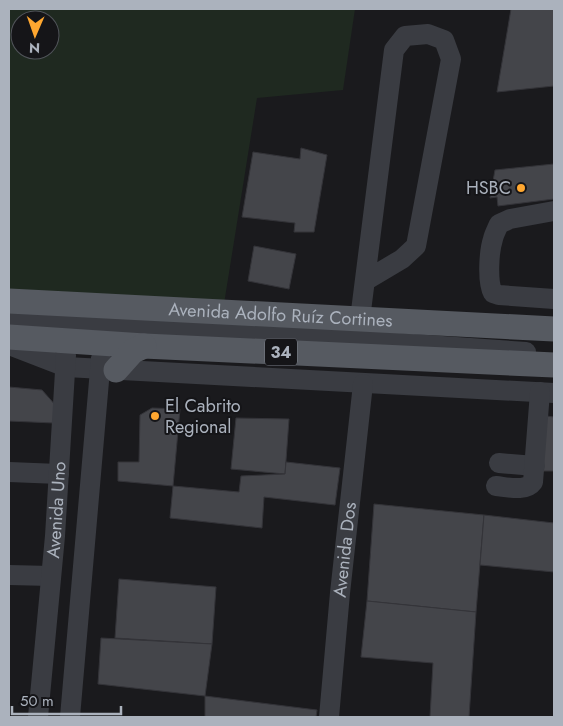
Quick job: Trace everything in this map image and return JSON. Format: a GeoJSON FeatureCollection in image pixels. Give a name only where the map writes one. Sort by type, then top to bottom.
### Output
{"type":"FeatureCollection","features":[{"type":"Feature","properties":{"kind":"main road","name":"Avenida Adolfo Ruíz Cortines"},"geometry":{"type":"LineString","coordinates":[[9,300],[67,320],[104,322],[360,319],[554,329]]}},
{"type":"Feature","properties":{"kind":"main road","name":"Avenida Adolfo Ruíz Cortines"},"geometry":{"type":"LineString","coordinates":[[9,337],[67,320],[104,322],[144,346],[554,365]]}},
{"type":"Feature","properties":{"kind":"main road"},"geometry":{"type":"LineString","coordinates":[[108,370],[133,351],[144,346]]}},
{"type":"Feature","properties":{"kind":"street"},"geometry":{"type":"LineString","coordinates":[[360,319],[394,50],[406,36],[428,34],[444,40],[451,59],[416,246],[402,259],[365,280]]}},
{"type":"Feature","properties":{"kind":"street"},"geometry":{"type":"LineString","coordinates":[[554,211],[510,219],[499,224],[492,239],[489,279],[493,293],[499,295],[554,299]]}},
{"type":"Feature","properties":{"kind":"street"},"geometry":{"type":"LineString","coordinates":[[9,312],[67,320]]}},
{"type":"Feature","properties":{"kind":"street"},"geometry":{"type":"LineString","coordinates":[[9,317],[67,320]]}},
{"type":"Feature","properties":{"kind":"street","name":"Avenida Uno"},"geometry":{"type":"LineString","coordinates":[[38,717],[55,536],[66,367],[67,320]]}},
{"type":"Feature","properties":{"kind":"street"},"geometry":{"type":"LineString","coordinates":[[104,322],[554,342]]}},
{"type":"Feature","properties":{"kind":"street"},"geometry":{"type":"LineString","coordinates":[[104,322],[554,354]]}},
{"type":"Feature","properties":{"kind":"street","name":"Avenida Uno"},"geometry":{"type":"LineString","coordinates":[[70,717],[86,538],[108,370],[104,322]]}},
{"type":"Feature","properties":{"kind":"street"},"geometry":{"type":"LineString","coordinates":[[9,345],[66,367],[547,393],[534,477],[530,486],[525,488],[496,486]]}},
{"type":"Feature","properties":{"kind":"street","name":"Avenida Dos"},"geometry":{"type":"LineString","coordinates":[[329,717],[340,593],[363,384]]}},
{"type":"Feature","properties":{"kind":"street"},"geometry":{"type":"LineString","coordinates":[[499,463],[535,466]]}},
{"type":"Feature","properties":{"kind":"street"},"geometry":{"type":"LineString","coordinates":[[9,472],[59,474]]}},
{"type":"Feature","properties":{"kind":"street"},"geometry":{"type":"LineString","coordinates":[[55,536],[86,538]]}},
{"type":"Feature","properties":{"kind":"street"},"geometry":{"type":"LineString","coordinates":[[9,575],[51,576]]}},
{"type":"Feature","properties":{"kind":"green space"},"geometry":{"type":"Polygon","coordinates":[[[9,9],[355,9],[343,90],[257,98],[224,304],[9,292],[9,9]]]}},
{"type":"Feature","properties":{"kind":"building"},"geometry":{"type":"Polygon","coordinates":[[[511,9],[554,9],[554,86],[497,92],[511,9]]]}},
{"type":"Feature","properties":{"kind":"building"},"geometry":{"type":"Polygon","coordinates":[[[301,148],[327,155],[314,232],[294,232],[295,223],[242,217],[253,152],[300,159],[301,148]]]}},
{"type":"Feature","properties":{"kind":"building"},"geometry":{"type":"Polygon","coordinates":[[[554,164],[554,199],[498,206],[497,197],[490,198],[495,170],[554,164]]]}},
{"type":"Feature","properties":{"kind":"building"},"geometry":{"type":"Polygon","coordinates":[[[254,246],[296,254],[289,289],[248,281],[254,246]]]}},
{"type":"Feature","properties":{"kind":"building"},"geometry":{"type":"Polygon","coordinates":[[[9,387],[42,390],[57,407],[54,423],[9,421],[9,387]]]}},
{"type":"Feature","properties":{"kind":"building"},"geometry":{"type":"Polygon","coordinates":[[[152,408],[180,409],[173,486],[118,481],[118,462],[139,462],[140,415],[152,408]]]}},
{"type":"Feature","properties":{"kind":"building"},"geometry":{"type":"Polygon","coordinates":[[[546,416],[554,417],[554,471],[541,471],[546,416]]]}},
{"type":"Feature","properties":{"kind":"building"},"geometry":{"type":"Polygon","coordinates":[[[236,418],[289,419],[285,474],[231,469],[236,418]]]}},
{"type":"Feature","properties":{"kind":"building"},"geometry":{"type":"Polygon","coordinates":[[[286,462],[340,468],[335,505],[264,497],[262,528],[170,518],[173,486],[239,492],[241,476],[285,474],[286,462]]]}},
{"type":"Feature","properties":{"kind":"building"},"geometry":{"type":"Polygon","coordinates":[[[374,504],[484,515],[476,612],[367,601],[374,504]]]}},
{"type":"Feature","properties":{"kind":"building"},"geometry":{"type":"Polygon","coordinates":[[[484,515],[554,523],[554,572],[480,565],[484,515]]]}},
{"type":"Feature","properties":{"kind":"building"},"geometry":{"type":"Polygon","coordinates":[[[119,579],[216,587],[212,644],[115,638],[119,579]]]}},
{"type":"Feature","properties":{"kind":"building"},"geometry":{"type":"Polygon","coordinates":[[[367,601],[476,612],[469,717],[430,717],[433,663],[361,657],[367,601]]]}},
{"type":"Feature","properties":{"kind":"building"},"geometry":{"type":"Polygon","coordinates":[[[101,638],[212,644],[205,696],[98,684],[101,638]]]}},
{"type":"Feature","properties":{"kind":"building"},"geometry":{"type":"Polygon","coordinates":[[[205,696],[317,710],[316,717],[205,717],[205,696]]]}},
{"type":"Feature","properties":{"kind":"place","name":"HSBC"},"geometry":{"type":"Point","coordinates":[521,188]}},
{"type":"Feature","properties":{"kind":"place","name":"El Cabrito Regional"},"geometry":{"type":"Point","coordinates":[155,416]}}]}
